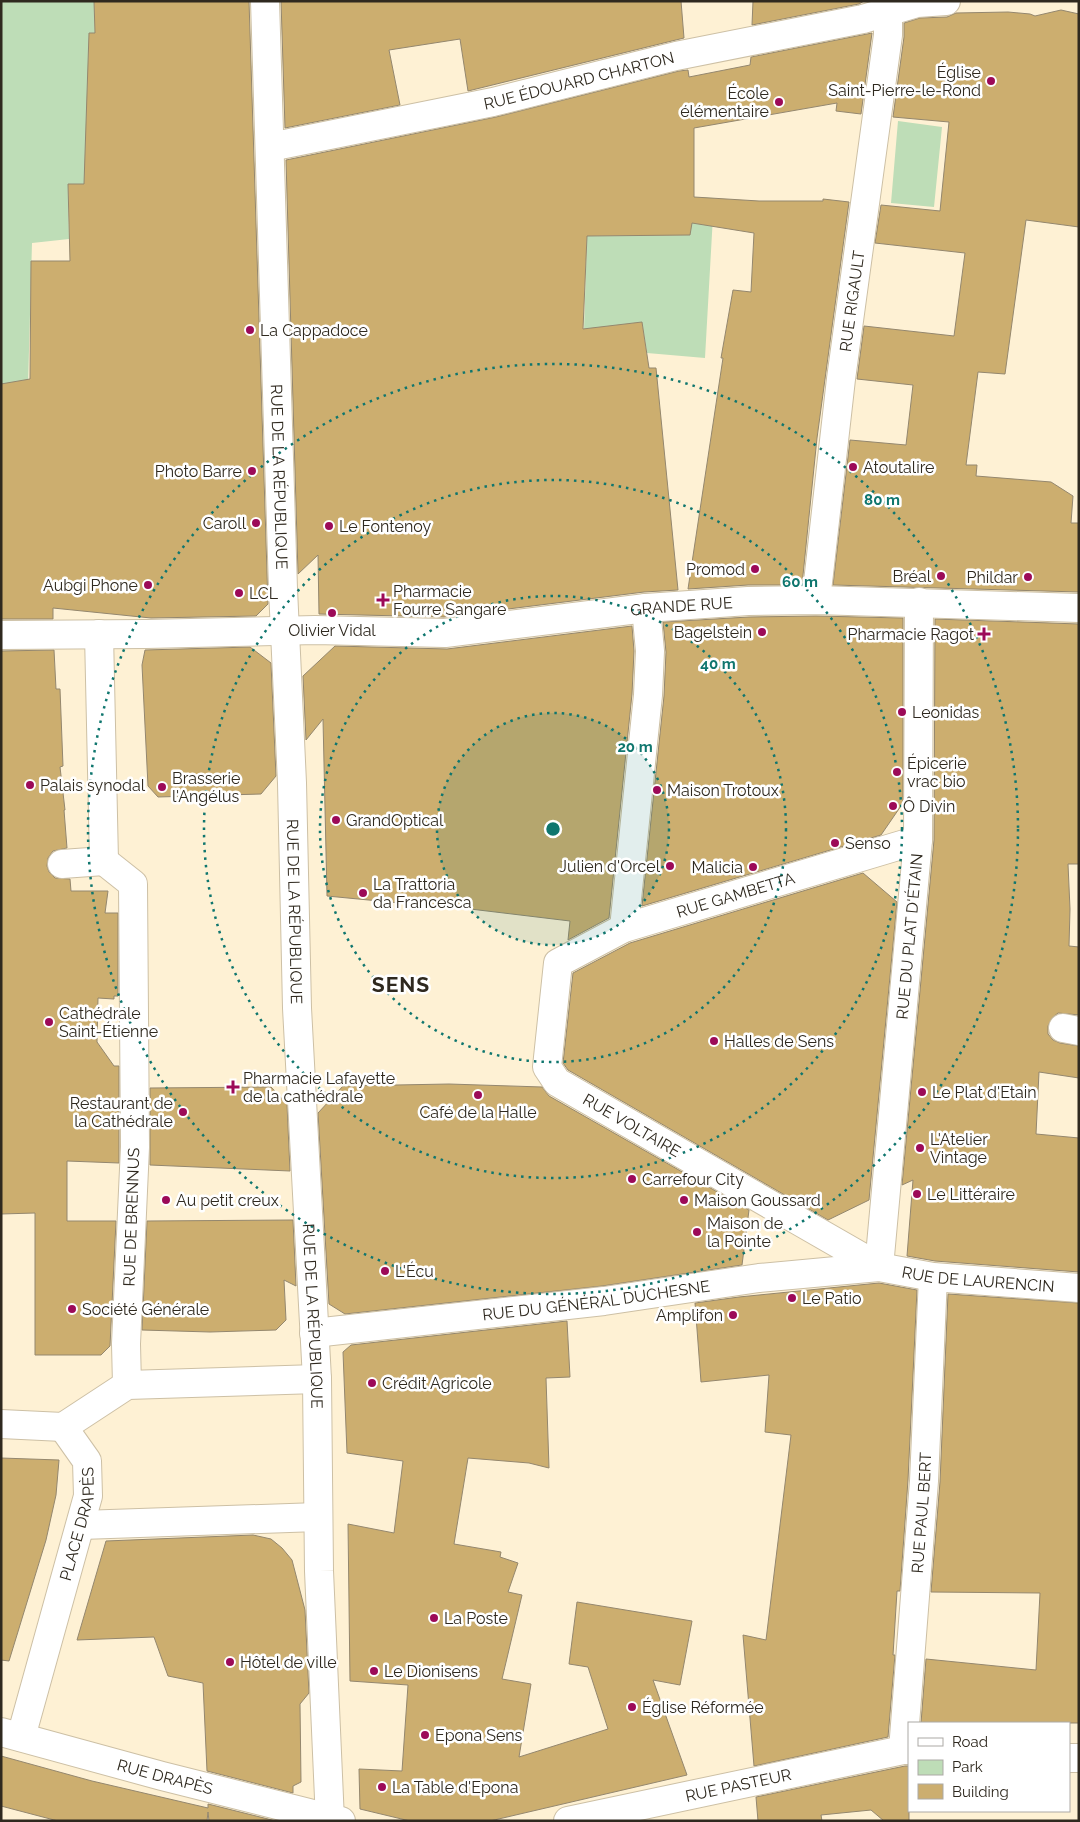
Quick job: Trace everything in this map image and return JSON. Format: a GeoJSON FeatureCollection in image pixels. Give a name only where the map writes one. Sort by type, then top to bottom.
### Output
{"type":"FeatureCollection","features":[{"type":"Feature","properties":{"kind":"street","name":"RUE DE LA RÉPUBLIQUE"},"geometry":{"type":"LineString","coordinates":[[265,1],[298,1008],[317,1379],[318,1517],[334,1820]]}},
{"type":"Feature","properties":{"kind":"street","name":"RUE ÉDOUARD CHARTON"},"geometry":{"type":"LineString","coordinates":[[270,147],[493,102],[676,56],[863,18],[888,6],[946,1]]}},
{"type":"Feature","properties":{"kind":"street","name":"RUE RIGAULT"},"geometry":{"type":"LineString","coordinates":[[816,600],[841,379],[888,35],[888,6]]}},
{"type":"Feature","properties":{"kind":"street","name":"GRANDE RUE"},"geometry":{"type":"LineString","coordinates":[[1,635],[285,632],[315,630],[445,633],[646,608],[748,601],[918,602],[1079,608]]}},
{"type":"Feature","properties":{"kind":"street","name":"RUE DU PLAT D'ÉTAIN"},"geometry":{"type":"LineString","coordinates":[[879,1268],[918,840],[918,602]]}},
{"type":"Feature","properties":{"kind":"street"},"geometry":{"type":"LineString","coordinates":[[624,928],[648,695],[650,651],[646,608]]}},
{"type":"Feature","properties":{"kind":"street"},"geometry":{"type":"LineString","coordinates":[[62,864],[104,861],[100,634]]}},
{"type":"Feature","properties":{"kind":"street","name":"RUE GAMBETTA"},"geometry":{"type":"LineString","coordinates":[[547,1068],[558,963],[624,928],[918,840]]}},
{"type":"Feature","properties":{"kind":"street","name":"RUE DE BRENNUS"},"geometry":{"type":"LineString","coordinates":[[104,861],[133,884],[135,1139],[126,1338],[128,1385]]}},
{"type":"Feature","properties":{"kind":"street","name":"RUE VOLTAIRE"},"geometry":{"type":"LineString","coordinates":[[547,1068],[557,1082],[879,1268]]}},
{"type":"Feature","properties":{"kind":"street","name":"RUE DU GÉNÉRAL DUCHESNE"},"geometry":{"type":"LineString","coordinates":[[314,1333],[604,1301],[759,1278],[879,1268]]}},
{"type":"Feature","properties":{"kind":"street","name":"RUE DE LAURENCIN"},"geometry":{"type":"LineString","coordinates":[[879,1268],[933,1277],[1079,1288]]}},
{"type":"Feature","properties":{"kind":"street","name":"RUE PAUL BERT"},"geometry":{"type":"LineString","coordinates":[[906,1750],[924,1481],[933,1277]]}},
{"type":"Feature","properties":{"kind":"street"},"geometry":{"type":"LineString","coordinates":[[1,1424],[63,1427],[128,1385],[317,1379]]}},
{"type":"Feature","properties":{"kind":"street","name":"PLACE DRAPÈS"},"geometry":{"type":"LineString","coordinates":[[11,1735],[81,1525],[88,1496],[87,1461],[63,1427]]}},
{"type":"Feature","properties":{"kind":"street"},"geometry":{"type":"LineString","coordinates":[[81,1525],[318,1517]]}},
{"type":"Feature","properties":{"kind":"street","name":"RUE DRAPÈS"},"geometry":{"type":"LineString","coordinates":[[11,1735],[334,1820]]}},
{"type":"Feature","properties":{"kind":"street","name":"RUE PASTEUR"},"geometry":{"type":"LineString","coordinates":[[568,1821],[906,1750]]}},
{"type":"Feature","properties":{"kind":"green space"},"geometry":{"type":"Polygon","coordinates":[[[1,1],[94,1],[95,33],[89,33],[85,184],[68,184],[69,239],[32,243],[28,386],[1,385],[1,1]]]}},
{"type":"Feature","properties":{"kind":"green space"},"geometry":{"type":"Polygon","coordinates":[[[898,121],[942,127],[934,207],[891,203],[898,121]]]}},
{"type":"Feature","properties":{"kind":"green space"},"geometry":{"type":"Polygon","coordinates":[[[694,197],[714,198],[705,358],[647,353],[642,322],[584,330],[587,236],[690,235],[694,197]]]}},
{"type":"Feature","properties":{"kind":"building"},"geometry":{"type":"Polygon","coordinates":[[[94,1],[249,1],[268,604],[256,616],[151,618],[53,608],[53,619],[1,619],[1,384],[30,379],[31,261],[70,261],[68,184],[84,184],[89,33],[95,33],[94,1]]]}},
{"type":"Feature","properties":{"kind":"building"},"geometry":{"type":"Polygon","coordinates":[[[281,1],[681,1],[684,38],[468,91],[460,39],[389,50],[400,105],[285,128],[281,1]]]}},
{"type":"Feature","properties":{"kind":"building"},"geometry":{"type":"Polygon","coordinates":[[[753,1],[864,1],[859,4],[752,25],[753,1]]]}},
{"type":"Feature","properties":{"kind":"building"},"geometry":{"type":"Polygon","coordinates":[[[1061,10],[1079,14],[1079,227],[1026,220],[1005,374],[978,372],[966,465],[977,465],[976,476],[1051,482],[1073,496],[1071,523],[1079,523],[1079,592],[833,585],[850,440],[906,445],[913,385],[857,379],[864,326],[954,336],[965,253],[875,243],[881,205],[940,211],[949,122],[893,117],[904,37],[904,23],[920,18],[947,17],[956,13],[1008,12],[1035,16],[1061,10]]]}},
{"type":"Feature","properties":{"kind":"building"},"geometry":{"type":"Polygon","coordinates":[[[872,33],[861,114],[836,111],[837,103],[694,128],[694,197],[759,201],[823,201],[823,199],[849,202],[817,438],[802,585],[748,585],[688,589],[723,358],[721,358],[733,290],[751,292],[754,233],[692,223],[690,235],[587,236],[583,329],[642,322],[649,368],[656,368],[678,590],[644,592],[444,617],[319,614],[318,555],[298,574],[286,160],[496,117],[679,71],[688,70],[689,77],[750,65],[751,57],[872,33]]]}},
{"type":"Feature","properties":{"kind":"building"},"geometry":{"type":"Polygon","coordinates":[[[749,617],[903,618],[903,803],[881,835],[642,906],[664,696],[666,652],[663,622],[749,617]]]}},
{"type":"Feature","properties":{"kind":"building"},"geometry":{"type":"Polygon","coordinates":[[[935,619],[1079,624],[1079,864],[1068,864],[1069,946],[1079,947],[1079,1015],[1058,1013],[1052,1018],[1048,1026],[1048,1034],[1053,1040],[1060,1043],[1079,1046],[1079,1078],[1039,1072],[1036,1134],[1079,1138],[1079,1272],[935,1261],[907,1256],[913,1180],[902,1185],[934,840],[935,619]]]}},
{"type":"Feature","properties":{"kind":"building"},"geometry":{"type":"Polygon","coordinates":[[[632,626],[634,651],[632,694],[609,918],[568,940],[570,921],[462,908],[327,896],[323,719],[306,740],[303,676],[335,646],[447,649],[632,626]]]}},
{"type":"Feature","properties":{"kind":"building"},"geometry":{"type":"Polygon","coordinates":[[[250,647],[271,663],[276,776],[261,794],[158,797],[148,786],[142,665],[145,650],[250,647]]]}},
{"type":"Feature","properties":{"kind":"building"},"geometry":{"type":"Polygon","coordinates":[[[54,650],[56,689],[60,689],[63,766],[60,767],[67,848],[53,851],[48,858],[47,866],[49,872],[55,878],[70,879],[71,891],[108,891],[105,913],[118,913],[118,996],[114,996],[114,999],[98,998],[97,1042],[114,1066],[119,1066],[119,1163],[67,1161],[67,1221],[116,1221],[110,1346],[101,1355],[35,1355],[35,1213],[1,1214],[1,651],[54,650]]]}},
{"type":"Feature","properties":{"kind":"building","name":"Halles de Sens"},"geometry":{"type":"Polygon","coordinates":[[[863,873],[897,902],[869,1200],[828,1220],[568,1070],[563,1063],[573,973],[630,943],[863,873]]]}},
{"type":"Feature","properties":{"kind":"building"},"geometry":{"type":"Polygon","coordinates":[[[449,1084],[542,1087],[549,1096],[749,1210],[742,1265],[602,1286],[345,1314],[329,1304],[318,1113],[343,1086],[449,1084]]]}},
{"type":"Feature","properties":{"kind":"building"},"geometry":{"type":"Polygon","coordinates":[[[271,1087],[287,1104],[290,1171],[150,1165],[150,1088],[271,1087]]]}},
{"type":"Feature","properties":{"kind":"building"},"geometry":{"type":"Polygon","coordinates":[[[293,1220],[296,1286],[284,1280],[286,1320],[276,1330],[210,1332],[142,1330],[147,1221],[293,1220]]]}},
{"type":"Feature","properties":{"kind":"building"},"geometry":{"type":"Polygon","coordinates":[[[879,1283],[917,1290],[908,1480],[900,1591],[897,1591],[893,1655],[895,1655],[888,1737],[754,1766],[743,1635],[766,1640],[791,1435],[765,1432],[769,1375],[701,1382],[695,1303],[879,1283]]]}},
{"type":"Feature","properties":{"kind":"building"},"geometry":{"type":"Polygon","coordinates":[[[948,1294],[1079,1303],[1079,1723],[921,1722],[926,1659],[1036,1670],[1040,1593],[931,1592],[940,1482],[948,1294]]]}},
{"type":"Feature","properties":{"kind":"building"},"geometry":{"type":"Polygon","coordinates":[[[567,1321],[570,1377],[546,1378],[549,1468],[529,1463],[468,1458],[454,1544],[501,1552],[500,1557],[518,1563],[508,1592],[522,1595],[502,1679],[531,1684],[519,1757],[608,1729],[588,1667],[569,1664],[577,1602],[692,1621],[680,1685],[653,1680],[687,1775],[490,1821],[410,1821],[360,1809],[359,1769],[402,1771],[408,1685],[350,1681],[348,1524],[394,1533],[403,1461],[347,1453],[343,1352],[351,1345],[567,1321]]]}},
{"type":"Feature","properties":{"kind":"building"},"geometry":{"type":"Polygon","coordinates":[[[1,1458],[59,1460],[56,1495],[46,1540],[9,1661],[1,1660],[1,1458]]]}},
{"type":"Feature","properties":{"kind":"building","name":"Hôtel de ville"},"geometry":{"type":"Polygon","coordinates":[[[253,1535],[271,1539],[292,1560],[305,1610],[309,1693],[300,1704],[301,1782],[293,1786],[293,1793],[207,1771],[203,1683],[168,1676],[154,1637],[77,1640],[106,1541],[253,1535]]]}},
{"type":"Feature","properties":{"kind":"building"},"geometry":{"type":"Polygon","coordinates":[[[1,1756],[92,1781],[208,1808],[208,1804],[276,1821],[209,1821],[208,1812],[207,1821],[58,1821],[1,1806],[1,1756]]]}},
{"type":"Feature","properties":{"kind":"building"},"geometry":{"type":"Polygon","coordinates":[[[908,1766],[909,1821],[884,1821],[871,1810],[821,1815],[822,1821],[758,1821],[756,1797],[908,1766]]]}},
{"type":"Feature","properties":{"kind":"place","name":"Église Saint-Pierre-le-Rond"},"geometry":{"type":"Point","coordinates":[991,81]}},
{"type":"Feature","properties":{"kind":"place","name":"École élémentaire"},"geometry":{"type":"Point","coordinates":[779,102]}},
{"type":"Feature","properties":{"kind":"place","name":"La Cappadoce"},"geometry":{"type":"Point","coordinates":[250,330]}},
{"type":"Feature","properties":{"kind":"place","name":"Atoutalire"},"geometry":{"type":"Point","coordinates":[853,467]}},
{"type":"Feature","properties":{"kind":"place","name":"Photo Barre"},"geometry":{"type":"Point","coordinates":[252,471]}},
{"type":"Feature","properties":{"kind":"place","name":"Caroll"},"geometry":{"type":"Point","coordinates":[256,523]}},
{"type":"Feature","properties":{"kind":"place","name":"Le Fontenoy"},"geometry":{"type":"Point","coordinates":[329,526]}},
{"type":"Feature","properties":{"kind":"place","name":"Promod"},"geometry":{"type":"Point","coordinates":[755,569]}},
{"type":"Feature","properties":{"kind":"place","name":"Bréal"},"geometry":{"type":"Point","coordinates":[941,576]}},
{"type":"Feature","properties":{"kind":"place","name":"Phildar"},"geometry":{"type":"Point","coordinates":[1028,577]}},
{"type":"Feature","properties":{"kind":"place","name":"Aubgi Phone"},"geometry":{"type":"Point","coordinates":[148,585]}},
{"type":"Feature","properties":{"kind":"place","name":"LCL"},"geometry":{"type":"Point","coordinates":[239,593]}},
{"type":"Feature","properties":{"kind":"place","name":"Pharmacie Fourre Sangare"},"geometry":{"type":"Point","coordinates":[383,600]}},
{"type":"Feature","properties":{"kind":"place","name":"Olivier Vidal"},"geometry":{"type":"Point","coordinates":[332,613]}},
{"type":"Feature","properties":{"kind":"place","name":"Bagelstein"},"geometry":{"type":"Point","coordinates":[762,632]}},
{"type":"Feature","properties":{"kind":"place","name":"Pharmacie Ragot"},"geometry":{"type":"Point","coordinates":[984,634]}},
{"type":"Feature","properties":{"kind":"place","name":"Leonidas"},"geometry":{"type":"Point","coordinates":[902,712]}},
{"type":"Feature","properties":{"kind":"place","name":"Épicerie vrac bio"},"geometry":{"type":"Point","coordinates":[897,772]}},
{"type":"Feature","properties":{"kind":"place","name":"Palais synodal"},"geometry":{"type":"Point","coordinates":[30,785]}},
{"type":"Feature","properties":{"kind":"place","name":"Brasserie l'Angélus"},"geometry":{"type":"Point","coordinates":[162,787]}},
{"type":"Feature","properties":{"kind":"place","name":"Maison Trotoux"},"geometry":{"type":"Point","coordinates":[657,790]}},
{"type":"Feature","properties":{"kind":"place","name":"Ô Divin"},"geometry":{"type":"Point","coordinates":[893,806]}},
{"type":"Feature","properties":{"kind":"place","name":"GrandOptical"},"geometry":{"type":"Point","coordinates":[336,820]}},
{"type":"Feature","properties":{"kind":"place","name":"Senso"},"geometry":{"type":"Point","coordinates":[835,843]}},
{"type":"Feature","properties":{"kind":"place","name":"Julien d'Orcel"},"geometry":{"type":"Point","coordinates":[670,866]}},
{"type":"Feature","properties":{"kind":"place","name":"Malicia"},"geometry":{"type":"Point","coordinates":[753,867]}},
{"type":"Feature","properties":{"kind":"place","name":"La Trattoria da Francesca"},"geometry":{"type":"Point","coordinates":[363,893]}},
{"type":"Feature","properties":{"kind":"place","name":"Cathédrale Saint-Étienne"},"geometry":{"type":"Point","coordinates":[49,1022]}},
{"type":"Feature","properties":{"kind":"place","name":"Halles de Sens"},"geometry":{"type":"Point","coordinates":[714,1041]}},
{"type":"Feature","properties":{"kind":"place","name":"Pharmacie Lafayette de la cathédrale"},"geometry":{"type":"Point","coordinates":[233,1087]}},
{"type":"Feature","properties":{"kind":"place","name":"Le Plat d'Etain"},"geometry":{"type":"Point","coordinates":[922,1092]}},
{"type":"Feature","properties":{"kind":"place","name":"Café de la Halle"},"geometry":{"type":"Point","coordinates":[478,1095]}},
{"type":"Feature","properties":{"kind":"place","name":"Restaurant de la Cathédrale"},"geometry":{"type":"Point","coordinates":[183,1112]}},
{"type":"Feature","properties":{"kind":"place","name":"L'Atelier Vintage"},"geometry":{"type":"Point","coordinates":[920,1148]}},
{"type":"Feature","properties":{"kind":"place","name":"Carrefour City"},"geometry":{"type":"Point","coordinates":[632,1179]}},
{"type":"Feature","properties":{"kind":"place","name":"Le Littéraire"},"geometry":{"type":"Point","coordinates":[917,1194]}},
{"type":"Feature","properties":{"kind":"place","name":"Au petit creux"},"geometry":{"type":"Point","coordinates":[166,1200]}},
{"type":"Feature","properties":{"kind":"place","name":"Maison Goussard"},"geometry":{"type":"Point","coordinates":[684,1200]}},
{"type":"Feature","properties":{"kind":"place","name":"Maison de la Pointe"},"geometry":{"type":"Point","coordinates":[697,1232]}},
{"type":"Feature","properties":{"kind":"place","name":"L'Écu"},"geometry":{"type":"Point","coordinates":[385,1271]}},
{"type":"Feature","properties":{"kind":"place","name":"Le Patio"},"geometry":{"type":"Point","coordinates":[792,1298]}},
{"type":"Feature","properties":{"kind":"place","name":"Société Générale"},"geometry":{"type":"Point","coordinates":[72,1309]}},
{"type":"Feature","properties":{"kind":"place","name":"Amplifon"},"geometry":{"type":"Point","coordinates":[733,1315]}},
{"type":"Feature","properties":{"kind":"place","name":"Crédit Agricole"},"geometry":{"type":"Point","coordinates":[372,1383]}},
{"type":"Feature","properties":{"kind":"place","name":"La Poste"},"geometry":{"type":"Point","coordinates":[434,1618]}},
{"type":"Feature","properties":{"kind":"place","name":"Hôtel de ville"},"geometry":{"type":"Point","coordinates":[230,1662]}},
{"type":"Feature","properties":{"kind":"place","name":"Le Dionisens"},"geometry":{"type":"Point","coordinates":[374,1671]}},
{"type":"Feature","properties":{"kind":"place","name":"Église Réformée"},"geometry":{"type":"Point","coordinates":[632,1707]}},
{"type":"Feature","properties":{"kind":"place","name":"Epona Sens"},"geometry":{"type":"Point","coordinates":[425,1735]}},
{"type":"Feature","properties":{"kind":"place","name":"La Table d'Epona"},"geometry":{"type":"Point","coordinates":[382,1787]}},
{"type":"Feature","properties":{"kind":"district","name":"SENS"},"geometry":{"type":"Point","coordinates":[401,985]}}]}
